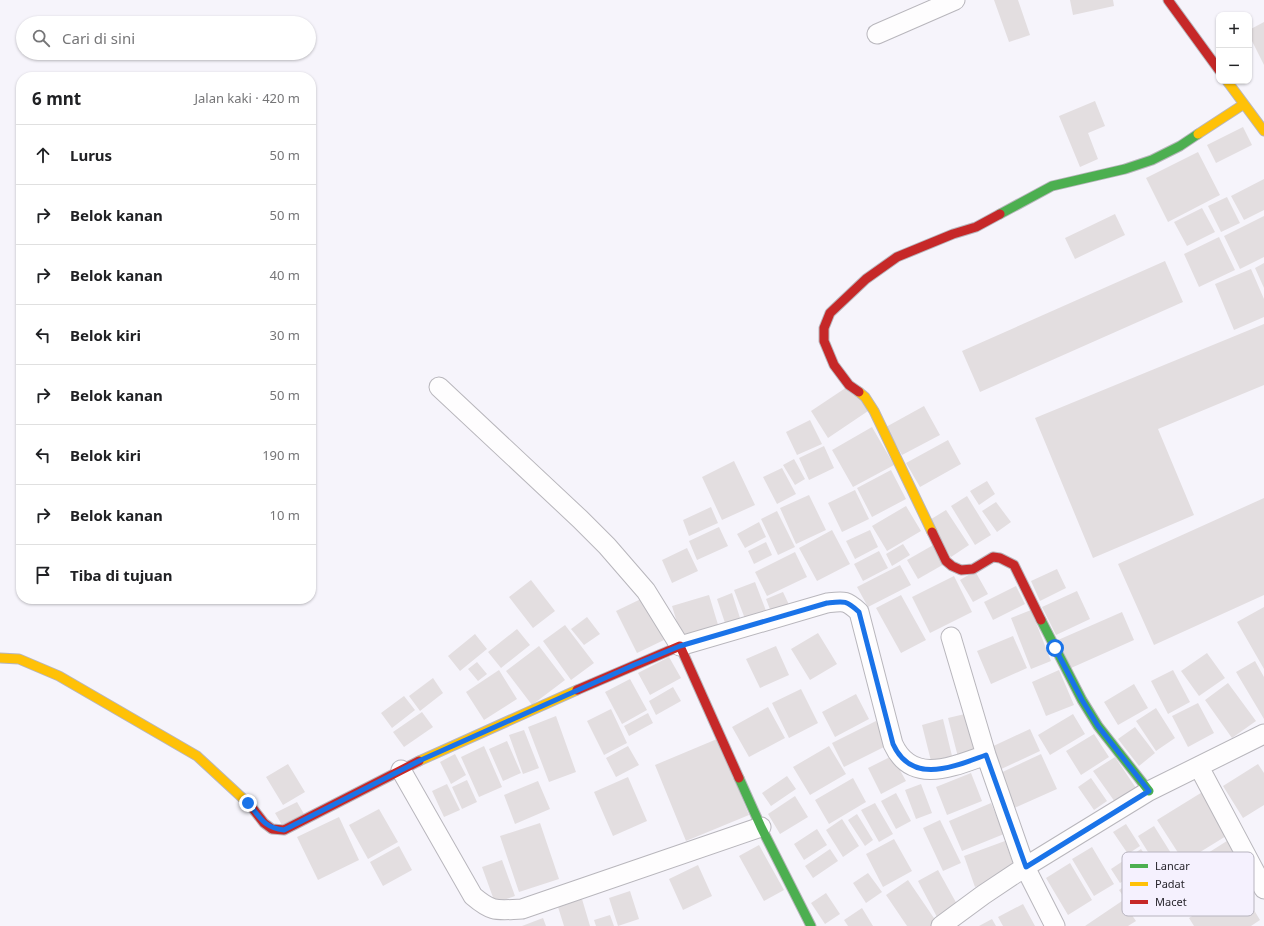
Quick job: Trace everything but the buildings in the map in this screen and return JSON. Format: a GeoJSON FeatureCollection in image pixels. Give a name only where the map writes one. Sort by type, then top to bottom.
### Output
{"type":"FeatureCollection","features":[{"type":"Feature","properties":{"kind":"street"},"geometry":{"type":"LineString","coordinates":[[877,34],[955,0]]}},
{"type":"Feature","properties":{"kind":"street"},"geometry":{"type":"LineString","coordinates":[[1168,0],[1216,66]]}},
{"type":"Feature","properties":{"kind":"street"},"geometry":{"type":"LineString","coordinates":[[1229,84],[1264,132]]}},
{"type":"Feature","properties":{"kind":"street"},"geometry":{"type":"LineString","coordinates":[[1149,791],[1098,726],[1082,700],[1014,565],[1000,558],[993,557],[973,569],[961,570],[952,566],[946,561],[874,411],[865,398],[849,385],[834,365],[824,341],[824,328],[830,313],[866,280],[897,257],[952,234],[976,227],[1052,186],[1125,169],[1152,160],[1180,146],[1244,104]]}},
{"type":"Feature","properties":{"kind":"street"},"geometry":{"type":"LineString","coordinates":[[439,386],[580,519],[607,546],[646,591],[680,646],[761,827],[811,926]]}},
{"type":"Feature","properties":{"kind":"street"},"geometry":{"type":"LineString","coordinates":[[0,658],[19,659],[59,676],[197,756],[248,803],[264,823],[272,829],[284,830],[401,770],[634,665],[680,646],[827,603],[843,601],[850,604],[859,612],[893,744],[900,756],[909,763],[920,768],[930,770],[946,769],[986,755]]}},
{"type":"Feature","properties":{"kind":"street"},"geometry":{"type":"LineString","coordinates":[[951,637],[986,755],[1026,867],[1055,926]]}},
{"type":"Feature","properties":{"kind":"street"},"geometry":{"type":"LineString","coordinates":[[941,926],[983,895],[1026,867],[1149,791],[1264,734]]}},
{"type":"Feature","properties":{"kind":"street"},"geometry":{"type":"LineString","coordinates":[[1199,767],[1244,852]]}},
{"type":"Feature","properties":{"kind":"street"},"geometry":{"type":"LineString","coordinates":[[401,770],[473,896],[485,906],[493,910],[522,909],[761,827]]}},
{"type":"Feature","properties":{"kind":"street"},"geometry":{"type":"LineString","coordinates":[[1254,870],[1264,889]]}},
{"type":"Feature","properties":{"kind":"street"},"geometry":{"type":"LineString","coordinates":[[492,926],[501,910]]}},
{"type":"Feature","properties":{"kind":"traffic: fast"},"geometry":{"type":"LineString","coordinates":[[1000,214],[1052,186],[1125,169],[1152,160],[1180,146],[1198,134]]}},
{"type":"Feature","properties":{"kind":"traffic: fast"},"geometry":{"type":"LineString","coordinates":[[1041,620],[1082,700],[1098,726],[1149,791]]}},
{"type":"Feature","properties":{"kind":"traffic: fast"},"geometry":{"type":"LineString","coordinates":[[739,778],[761,827],[811,926]]}},
{"type":"Feature","properties":{"kind":"traffic: slow"},"geometry":{"type":"LineString","coordinates":[[1229,84],[1264,131]]}},
{"type":"Feature","properties":{"kind":"traffic: slow"},"geometry":{"type":"LineString","coordinates":[[1198,134],[1244,104]]}},
{"type":"Feature","properties":{"kind":"traffic: slow"},"geometry":{"type":"LineString","coordinates":[[859,392],[865,397],[874,411],[932,532]]}},
{"type":"Feature","properties":{"kind":"traffic: slow"},"geometry":{"type":"LineString","coordinates":[[0,658],[19,659],[59,676],[197,756],[250,805]]}},
{"type":"Feature","properties":{"kind":"traffic: slow"},"geometry":{"type":"LineString","coordinates":[[419,761],[577,690]]}},
{"type":"Feature","properties":{"kind":"traffic: jam"},"geometry":{"type":"LineString","coordinates":[[1168,0],[1216,66]]}},
{"type":"Feature","properties":{"kind":"traffic: jam"},"geometry":{"type":"LineString","coordinates":[[859,392],[849,385],[834,365],[824,341],[824,328],[830,313],[866,279],[897,257],[953,234],[976,227],[1000,214]]}},
{"type":"Feature","properties":{"kind":"traffic: jam"},"geometry":{"type":"LineString","coordinates":[[932,532],[946,561],[952,566],[961,570],[973,569],[993,557],[1000,558],[1014,565],[1041,620]]}},
{"type":"Feature","properties":{"kind":"traffic: jam"},"geometry":{"type":"LineString","coordinates":[[577,690],[680,646],[739,778]]}},
{"type":"Feature","properties":{"kind":"traffic: jam"},"geometry":{"type":"LineString","coordinates":[[250,805],[264,823],[272,829],[284,830],[419,761]]}},
{"type":"Feature","properties":{"kind":"route"},"geometry":{"type":"LineString","coordinates":[[248,803],[264,823],[272,829],[284,830],[421,760],[680,646],[827,603],[843,601],[850,604],[859,612],[896,752],[905,761],[920,768],[930,770],[946,769],[986,755],[1026,867],[1149,791],[1098,726],[1082,700],[1055,648]]}}]}
